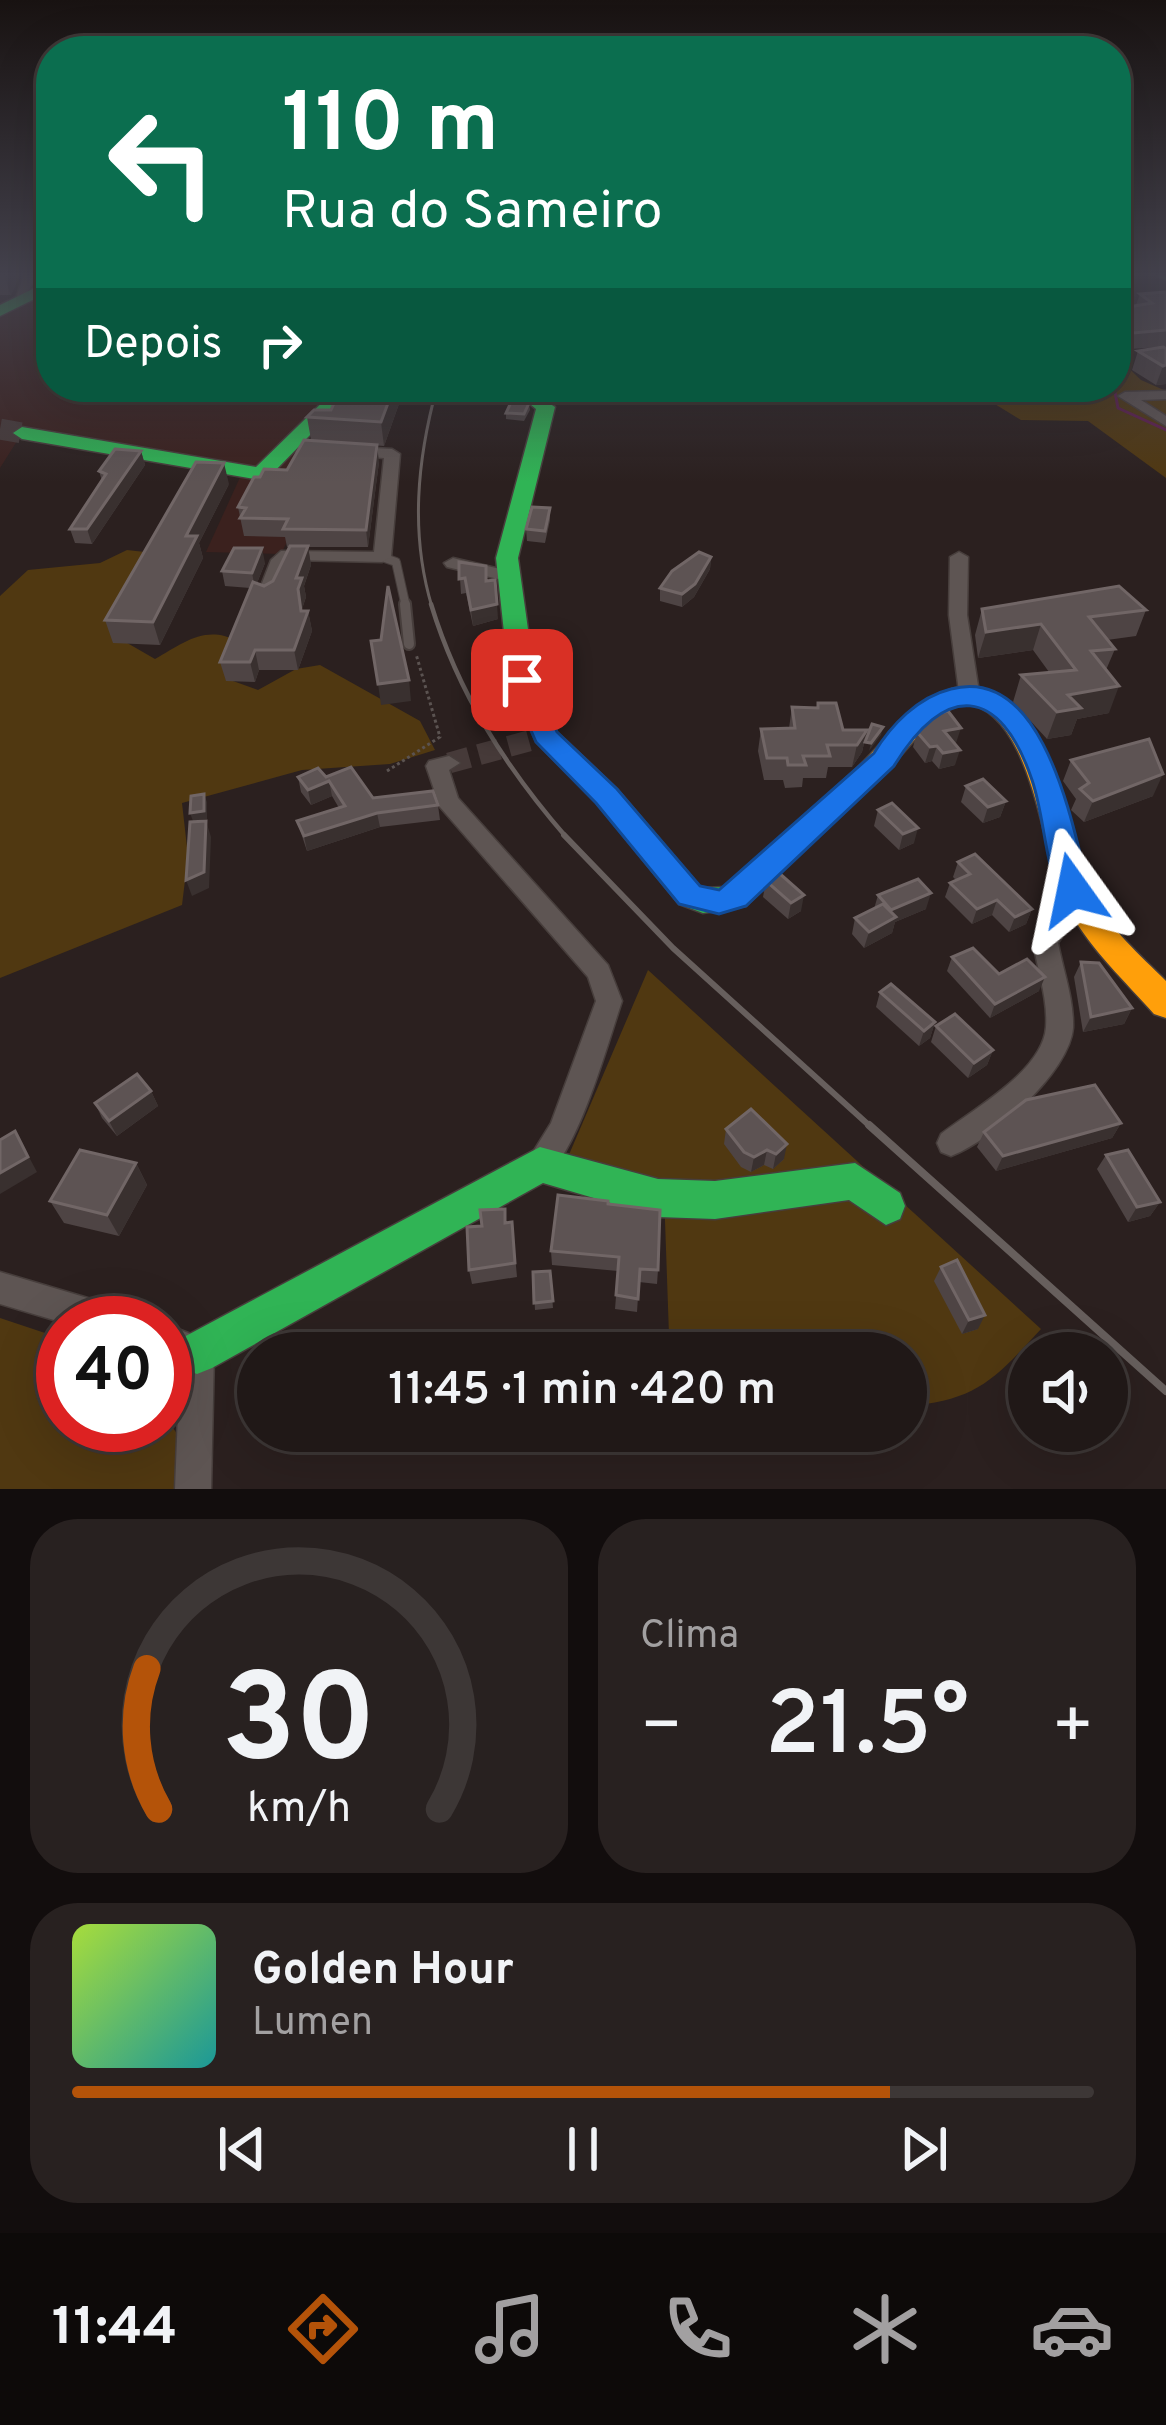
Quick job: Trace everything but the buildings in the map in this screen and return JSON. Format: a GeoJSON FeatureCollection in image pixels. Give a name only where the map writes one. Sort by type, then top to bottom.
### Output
{"type":"FeatureCollection","features":[{"type":"Feature","properties":{"kind":"street"},"geometry":{"type":"LineString","coordinates":[[1131,396],[1166,394]]}},
{"type":"Feature","properties":{"kind":"street"},"geometry":{"type":"LineString","coordinates":[[1131,400],[1166,422]]}},
{"type":"Feature","properties":{"kind":"street"},"geometry":{"type":"LineString","coordinates":[[22,433],[261,474],[298,449],[336,402]]}},
{"type":"Feature","properties":{"kind":"street"},"geometry":{"type":"LineString","coordinates":[[539,402],[546,407],[508,544],[506,576],[522,680],[542,737],[607,796],[690,896],[719,902],[735,898],[884,759],[897,737],[944,699],[969,692],[992,701],[1027,737],[1046,780],[1073,890],[1166,1004]]}},
{"type":"Feature","properties":{"kind":"street"},"geometry":{"type":"LineString","coordinates":[[266,596],[280,560],[287,555],[382,557],[392,454],[329,450]]}},
{"type":"Feature","properties":{"kind":"street"},"geometry":{"type":"LineString","coordinates":[[959,557],[958,615],[969,692]]}},
{"type":"Feature","properties":{"kind":"street"},"geometry":{"type":"LineString","coordinates":[[453,562],[506,576]]}},
{"type":"Feature","properties":{"kind":"street"},"geometry":{"type":"LineString","coordinates":[[192,1340],[540,1165],[563,1130],[609,1001],[599,973],[448,801],[443,765]]}},
{"type":"Feature","properties":{"kind":"street"},"geometry":{"type":"LineString","coordinates":[[952,1143],[997,1103],[1045,1072],[1059,1033],[1045,941],[1063,917],[1086,911]]}},
{"type":"Feature","properties":{"kind":"street"},"geometry":{"type":"LineString","coordinates":[[540,1165],[658,1198],[715,1200],[855,1181],[886,1206]]}},
{"type":"Feature","properties":{"kind":"street"},"geometry":{"type":"LineString","coordinates":[[0,1288],[36,1299]]}},
{"type":"Feature","properties":{"kind":"street"},"geometry":{"type":"LineString","coordinates":[[190,1452],[193,1489]]}},
{"type":"Feature","properties":{"kind":"lane"},"geometry":{"type":"LineString","coordinates":[[382,557],[396,562],[411,629],[409,644]]}},
{"type":"Feature","properties":{"kind":"path"},"geometry":{"type":"LineString","coordinates":[[387,771],[440,737],[421,668],[409,644]]}},
{"type":"Feature","properties":{"kind":"shaded area"},"geometry":{"type":"Polygon","coordinates":[[[0,343],[36,343],[36,402],[321,402],[255,468],[24,430],[0,468],[0,343]]]}},
{"type":"Feature","properties":{"kind":"shaded area"},"geometry":{"type":"Polygon","coordinates":[[[1131,370],[1166,391],[1166,478],[1088,421],[1021,420],[992,402],[1131,402],[1131,370]]]}},
{"type":"Feature","properties":{"kind":"shaded area"},"geometry":{"type":"Polygon","coordinates":[[[299,452],[327,461],[281,554],[206,552],[242,473],[299,452]]]}},
{"type":"Feature","properties":{"kind":"shaded area"},"geometry":{"type":"Polygon","coordinates":[[[127,550],[145,552],[122,640],[155,659],[194,638],[225,636],[237,641],[233,681],[258,690],[296,669],[320,665],[420,721],[435,750],[390,764],[302,770],[182,803],[188,856],[182,905],[0,978],[0,596],[28,570],[100,563],[127,550]]]}},
{"type":"Feature","properties":{"kind":"shaded area"},"geometry":{"type":"Polygon","coordinates":[[[648,970],[1041,1329],[1008,1332],[1008,1363],[997,1374],[967,1393],[927,1403],[927,1332],[669,1332],[664,1192],[562,1171],[648,970]]]}},
{"type":"Feature","properties":{"kind":"shaded area"},"geometry":{"type":"Polygon","coordinates":[[[0,1318],[36,1330],[36,1452],[182,1452],[178,1489],[0,1489],[0,1318]]]}},
{"type":"Feature","properties":{"kind":"waterway"},"geometry":{"type":"LineString","coordinates":[[1117,402],[1118,408],[1166,430]]}},
{"type":"Feature","properties":{"kind":"tunnel"},"geometry":{"type":"LineString","coordinates":[[0,429],[22,433]]}},
{"type":"Feature","properties":{"kind":"tunnel"},"geometry":{"type":"LineString","coordinates":[[449,763],[539,738]]}},
{"type":"Feature","properties":{"kind":"railway"},"geometry":{"type":"LineString","coordinates":[[432,607],[421,552],[419,497],[434,402]]}},
{"type":"Feature","properties":{"kind":"railway"},"geometry":{"type":"LineString","coordinates":[[432,607],[455,668],[486,728],[567,838]]}},
{"type":"Feature","properties":{"kind":"railway"},"geometry":{"type":"LineString","coordinates":[[564,835],[673,948],[872,1128]]}},
{"type":"Feature","properties":{"kind":"railway"},"geometry":{"type":"LineString","coordinates":[[869,1125],[1166,1391]]}},
{"type":"Feature","properties":{"kind":"traffic: fast"},"geometry":{"type":"LineString","coordinates":[[22,433],[261,474],[333,402]]}},
{"type":"Feature","properties":{"kind":"traffic: fast"},"geometry":{"type":"LineString","coordinates":[[539,402],[546,407],[507,558],[522,679],[545,736],[607,796],[690,896],[703,901],[735,898],[869,773]]}},
{"type":"Feature","properties":{"kind":"traffic: fast"},"geometry":{"type":"LineString","coordinates":[[197,1353],[540,1165],[658,1198],[715,1200],[855,1181],[886,1206]]}},
{"type":"Feature","properties":{"kind":"traffic: slow"},"geometry":{"type":"LineString","coordinates":[[869,773],[936,704],[964,694],[991,703],[1033,754],[1082,906],[1166,1004]]}},
{"type":"Feature","properties":{"kind":"route"},"geometry":{"type":"LineString","coordinates":[[522,680],[545,736],[607,796],[690,896],[719,902],[735,898],[884,759],[897,737],[918,719],[944,699],[969,692],[992,701],[1027,737],[1046,780],[1073,890]]}}]}
